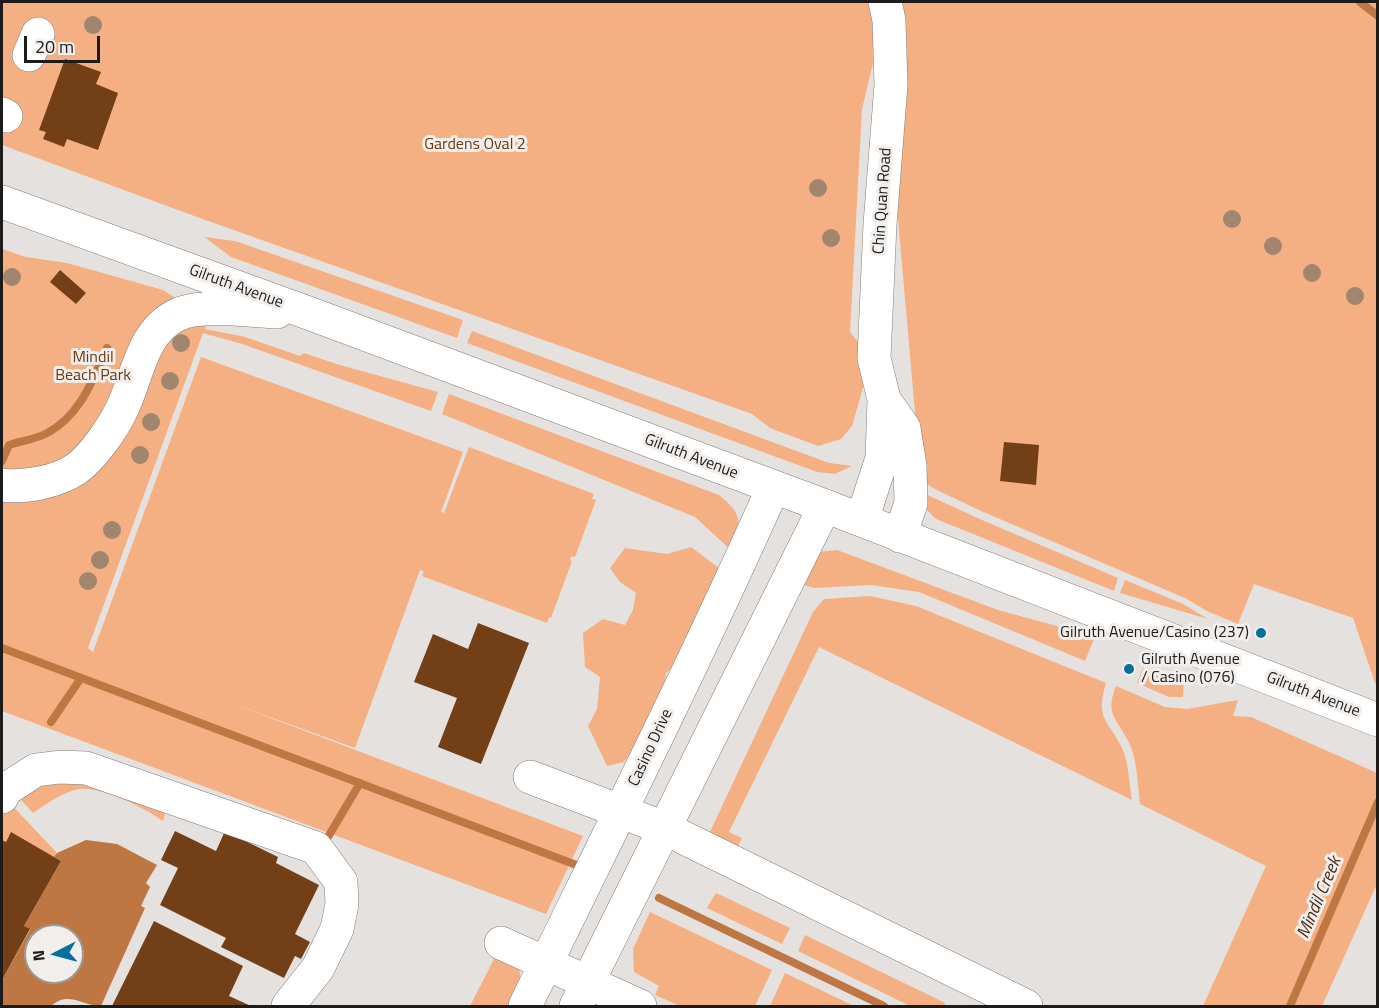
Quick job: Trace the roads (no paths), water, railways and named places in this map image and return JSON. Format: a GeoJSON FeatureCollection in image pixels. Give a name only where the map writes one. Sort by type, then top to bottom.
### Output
{"type":"FeatureCollection","features":[{"type":"Feature","properties":{"kind":"street","name":"Chin Quan Road"},"geometry":{"type":"LineString","coordinates":[[862,520],[882,459],[884,399],[874,358],[880,224],[891,85],[889,20],[885,2]]}},
{"type":"Feature","properties":{"kind":"street","name":"Gilruth Avenue"},"geometry":{"type":"LineString","coordinates":[[2,202],[311,314],[825,506],[1377,720]]}},
{"type":"Feature","properties":{"kind":"street"},"geometry":{"type":"LineString","coordinates":[[2,485],[41,484],[76,469],[99,446],[121,411],[149,340],[159,327],[178,314],[208,309],[311,314]]}},
{"type":"Feature","properties":{"kind":"street","name":"Chin Quan Road"},"geometry":{"type":"LineString","coordinates":[[884,399],[904,428],[910,466],[911,503],[900,536]]}},
{"type":"Feature","properties":{"kind":"street","name":"Casino Drive"},"geometry":{"type":"LineString","coordinates":[[525,1006],[622,811],[773,488]]}},
{"type":"Feature","properties":{"kind":"street"},"geometry":{"type":"LineString","coordinates":[[581,995],[825,506]]}},
{"type":"Feature","properties":{"kind":"street"},"geometry":{"type":"LineString","coordinates":[[2,797],[5,790],[36,770],[60,767],[87,768],[316,848],[341,882],[342,904],[337,929],[318,968],[288,1006]]}},
{"type":"Feature","properties":{"kind":"street"},"geometry":{"type":"LineString","coordinates":[[530,777],[664,828],[751,869],[982,997],[1026,1006]]}},
{"type":"Feature","properties":{"kind":"street"},"geometry":{"type":"LineString","coordinates":[[501,943],[545,964],[581,995],[640,1006]]}},
{"type":"Feature","properties":{"kind":"waterway"},"geometry":{"type":"LineString","coordinates":[[1360,2],[1378,16]]}},
{"type":"Feature","properties":{"kind":"waterway"},"geometry":{"type":"LineString","coordinates":[[2,461],[9,445],[45,434],[70,416],[85,395],[107,348]]}},
{"type":"Feature","properties":{"kind":"waterway"},"geometry":{"type":"LineString","coordinates":[[2,648],[579,866]]}},
{"type":"Feature","properties":{"kind":"waterway"},"geometry":{"type":"LineString","coordinates":[[51,722],[81,678]]}},
{"type":"Feature","properties":{"kind":"waterway"},"geometry":{"type":"LineString","coordinates":[[328,837],[360,783]]}},
{"type":"Feature","properties":{"kind":"waterway","name":"Mindil Creek"},"geometry":{"type":"LineString","coordinates":[[1290,1006],[1378,802]]}},
{"type":"Feature","properties":{"kind":"waterway"},"geometry":{"type":"LineString","coordinates":[[659,898],[884,1006]]}},
{"type":"Feature","properties":{"kind":"place","name":"Gilruth Avenue/Casino (237)"},"geometry":{"type":"Point","coordinates":[1261,633]}},
{"type":"Feature","properties":{"kind":"place","name":"Gilruth Avenue / Casino (076)"},"geometry":{"type":"Point","coordinates":[1129,669]}},
{"type":"Feature","properties":{"kind":"park label","name":"Gardens Oval 2"},"geometry":{"type":"Point","coordinates":[475,145]}},
{"type":"Feature","properties":{"kind":"park label","name":"Mindil Beach Park"},"geometry":{"type":"Point","coordinates":[93,367]}}]}
